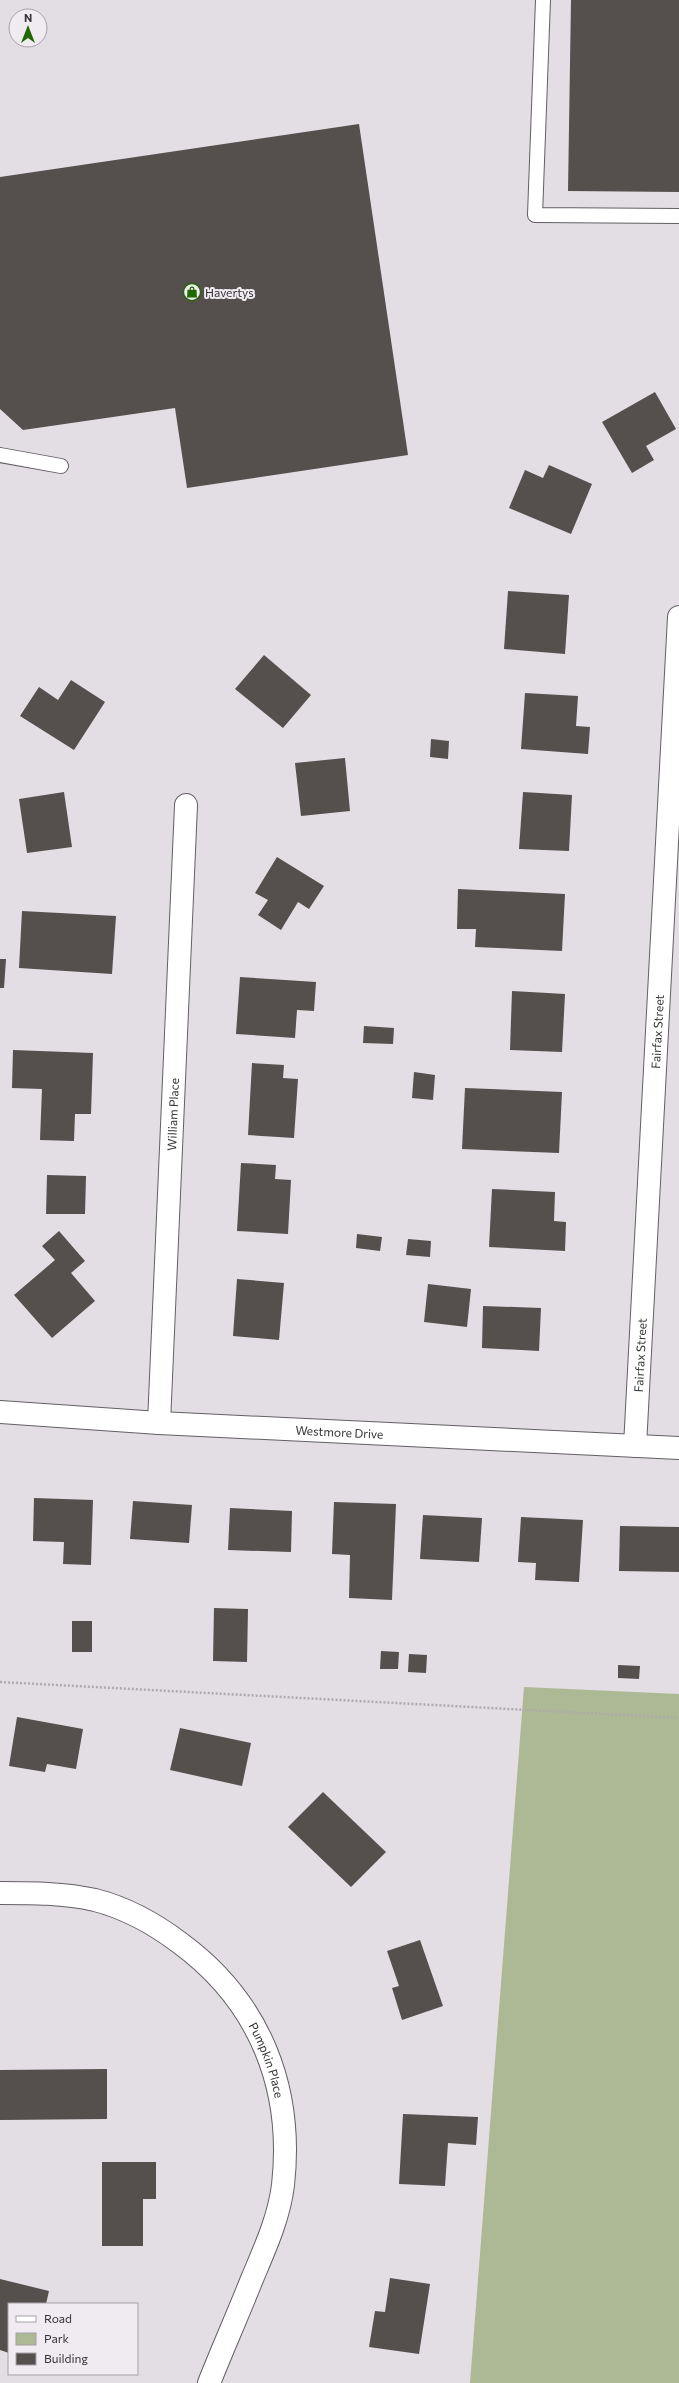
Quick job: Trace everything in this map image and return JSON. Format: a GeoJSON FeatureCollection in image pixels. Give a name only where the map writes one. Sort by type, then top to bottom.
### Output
{"type":"FeatureCollection","features":[{"type":"Feature","properties":{"kind":"street","name":"Fairfax Street"},"geometry":{"type":"LineString","coordinates":[[635,1446],[679,617]]}},
{"type":"Feature","properties":{"kind":"street","name":"William Place"},"geometry":{"type":"LineString","coordinates":[[159,1423],[186,805]]}},
{"type":"Feature","properties":{"kind":"street","name":"Westmore Drive"},"geometry":{"type":"LineString","coordinates":[[0,1412],[159,1423],[679,1448]]}},
{"type":"Feature","properties":{"kind":"street","name":"Pumpkin Place"},"geometry":{"type":"LineString","coordinates":[[0,1893],[41,1893],[95,1900],[120,1908],[161,1928],[202,1959],[229,1987],[254,2024],[273,2065],[283,2110],[286,2147],[283,2186],[274,2228],[209,2383]]}},
{"type":"Feature","properties":{"kind":"lane"},"geometry":{"type":"LineString","coordinates":[[543,0],[535,215],[679,216]]}},
{"type":"Feature","properties":{"kind":"lane"},"geometry":{"type":"LineString","coordinates":[[0,455],[62,466]]}},
{"type":"Feature","properties":{"kind":"path"},"geometry":{"type":"LineString","coordinates":[[0,1682],[679,1718]]}},
{"type":"Feature","properties":{"kind":"green space"},"geometry":{"type":"Polygon","coordinates":[[[524,1687],[679,1694],[679,2383],[470,2383],[524,1687]]]}},
{"type":"Feature","properties":{"kind":"building"},"geometry":{"type":"Polygon","coordinates":[[[571,0],[679,0],[679,192],[568,191],[571,0]]]}},
{"type":"Feature","properties":{"kind":"building","name":"Havertys"},"geometry":{"type":"Polygon","coordinates":[[[359,124],[408,455],[187,488],[175,408],[23,430],[0,409],[0,177],[359,124]]]}},
{"type":"Feature","properties":{"kind":"building"},"geometry":{"type":"Polygon","coordinates":[[[655,392],[676,429],[646,446],[654,460],[632,473],[602,422],[655,392]]]}},
{"type":"Feature","properties":{"kind":"building"},"geometry":{"type":"Polygon","coordinates":[[[549,465],[592,484],[571,534],[509,508],[525,470],[543,478],[549,465]]]}},
{"type":"Feature","properties":{"kind":"building"},"geometry":{"type":"Polygon","coordinates":[[[508,591],[569,595],[565,654],[504,649],[508,591]]]}},
{"type":"Feature","properties":{"kind":"building"},"geometry":{"type":"Polygon","coordinates":[[[264,655],[311,695],[283,728],[235,689],[264,655]]]}},
{"type":"Feature","properties":{"kind":"building"},"geometry":{"type":"Polygon","coordinates":[[[71,680],[105,702],[74,750],[20,716],[39,687],[58,700],[71,680]]]}},
{"type":"Feature","properties":{"kind":"building"},"geometry":{"type":"Polygon","coordinates":[[[525,693],[578,696],[576,726],[590,727],[588,754],[521,749],[525,693]]]}},
{"type":"Feature","properties":{"kind":"building"},"geometry":{"type":"Polygon","coordinates":[[[431,739],[449,741],[448,759],[430,757],[431,739]]]}},
{"type":"Feature","properties":{"kind":"building"},"geometry":{"type":"Polygon","coordinates":[[[345,758],[350,811],[301,816],[295,763],[345,758]]]}},
{"type":"Feature","properties":{"kind":"building"},"geometry":{"type":"Polygon","coordinates":[[[64,792],[72,847],[27,853],[19,799],[64,792]]]}},
{"type":"Feature","properties":{"kind":"building"},"geometry":{"type":"Polygon","coordinates":[[[523,792],[572,795],[569,851],[519,849],[523,792]]]}},
{"type":"Feature","properties":{"kind":"building"},"geometry":{"type":"Polygon","coordinates":[[[277,857],[324,886],[309,909],[298,902],[281,930],[258,915],[268,900],[255,893],[277,857]]]}},
{"type":"Feature","properties":{"kind":"building"},"geometry":{"type":"Polygon","coordinates":[[[458,889],[565,894],[562,951],[475,947],[476,929],[457,929],[458,889]]]}},
{"type":"Feature","properties":{"kind":"building"},"geometry":{"type":"Polygon","coordinates":[[[22,911],[116,916],[112,974],[19,968],[22,911]]]}},
{"type":"Feature","properties":{"kind":"building"},"geometry":{"type":"Polygon","coordinates":[[[0,959],[6,959],[4,988],[0,988],[0,959]]]}},
{"type":"Feature","properties":{"kind":"building"},"geometry":{"type":"Polygon","coordinates":[[[240,977],[316,982],[314,1011],[297,1010],[295,1038],[236,1034],[240,977]]]}},
{"type":"Feature","properties":{"kind":"building"},"geometry":{"type":"Polygon","coordinates":[[[512,991],[565,994],[562,1052],[510,1050],[512,991]]]}},
{"type":"Feature","properties":{"kind":"building"},"geometry":{"type":"Polygon","coordinates":[[[364,1026],[394,1028],[393,1044],[363,1043],[364,1026]]]}},
{"type":"Feature","properties":{"kind":"building"},"geometry":{"type":"Polygon","coordinates":[[[13,1050],[93,1053],[91,1114],[75,1114],[74,1141],[40,1140],[42,1089],[12,1088],[13,1050]]]}},
{"type":"Feature","properties":{"kind":"building"},"geometry":{"type":"Polygon","coordinates":[[[252,1063],[284,1065],[283,1078],[298,1079],[294,1138],[248,1135],[252,1063]]]}},
{"type":"Feature","properties":{"kind":"building"},"geometry":{"type":"Polygon","coordinates":[[[414,1072],[435,1075],[433,1100],[412,1098],[414,1072]]]}},
{"type":"Feature","properties":{"kind":"building"},"geometry":{"type":"Polygon","coordinates":[[[465,1088],[562,1092],[559,1153],[462,1149],[465,1088]]]}},
{"type":"Feature","properties":{"kind":"building"},"geometry":{"type":"Polygon","coordinates":[[[241,1163],[276,1165],[275,1179],[291,1180],[288,1234],[237,1231],[241,1163]]]}},
{"type":"Feature","properties":{"kind":"building"},"geometry":{"type":"Polygon","coordinates":[[[47,1175],[86,1176],[85,1214],[46,1214],[47,1175]]]}},
{"type":"Feature","properties":{"kind":"building"},"geometry":{"type":"Polygon","coordinates":[[[492,1189],[555,1192],[554,1221],[566,1222],[565,1251],[489,1247],[492,1189]]]}},
{"type":"Feature","properties":{"kind":"building"},"geometry":{"type":"Polygon","coordinates":[[[59,1231],[85,1261],[71,1273],[95,1301],[52,1338],[14,1295],[55,1260],[42,1246],[59,1231]]]}},
{"type":"Feature","properties":{"kind":"building"},"geometry":{"type":"Polygon","coordinates":[[[357,1234],[382,1237],[380,1251],[356,1248],[357,1234]]]}},
{"type":"Feature","properties":{"kind":"building"},"geometry":{"type":"Polygon","coordinates":[[[408,1239],[431,1241],[430,1257],[406,1255],[408,1239]]]}},
{"type":"Feature","properties":{"kind":"building"},"geometry":{"type":"Polygon","coordinates":[[[237,1279],[284,1283],[279,1340],[233,1336],[237,1279]]]}},
{"type":"Feature","properties":{"kind":"building"},"geometry":{"type":"Polygon","coordinates":[[[428,1284],[471,1289],[467,1327],[424,1322],[428,1284]]]}},
{"type":"Feature","properties":{"kind":"building"},"geometry":{"type":"Polygon","coordinates":[[[483,1306],[541,1308],[539,1351],[482,1348],[483,1306]]]}},
{"type":"Feature","properties":{"kind":"building"},"geometry":{"type":"Polygon","coordinates":[[[34,1498],[93,1500],[91,1565],[63,1564],[64,1542],[33,1541],[34,1498]]]}},
{"type":"Feature","properties":{"kind":"building"},"geometry":{"type":"Polygon","coordinates":[[[133,1501],[192,1505],[189,1543],[130,1539],[133,1501]]]}},
{"type":"Feature","properties":{"kind":"building"},"geometry":{"type":"Polygon","coordinates":[[[334,1502],[396,1504],[392,1600],[349,1598],[350,1555],[332,1554],[334,1502]]]}},
{"type":"Feature","properties":{"kind":"building"},"geometry":{"type":"Polygon","coordinates":[[[230,1508],[292,1511],[291,1552],[228,1550],[230,1508]]]}},
{"type":"Feature","properties":{"kind":"building"},"geometry":{"type":"Polygon","coordinates":[[[423,1515],[482,1518],[479,1562],[420,1559],[423,1515]]]}},
{"type":"Feature","properties":{"kind":"building"},"geometry":{"type":"Polygon","coordinates":[[[521,1517],[583,1520],[579,1582],[535,1580],[536,1563],[518,1562],[521,1517]]]}},
{"type":"Feature","properties":{"kind":"building"},"geometry":{"type":"Polygon","coordinates":[[[620,1526],[679,1527],[679,1572],[619,1571],[620,1526]]]}},
{"type":"Feature","properties":{"kind":"building"},"geometry":{"type":"Polygon","coordinates":[[[214,1608],[248,1609],[247,1662],[213,1661],[214,1608]]]}},
{"type":"Feature","properties":{"kind":"building"},"geometry":{"type":"Polygon","coordinates":[[[72,1621],[92,1621],[92,1652],[72,1652],[72,1621]]]}},
{"type":"Feature","properties":{"kind":"building"},"geometry":{"type":"Polygon","coordinates":[[[381,1651],[399,1652],[398,1669],[380,1669],[381,1651]]]}},
{"type":"Feature","properties":{"kind":"building"},"geometry":{"type":"Polygon","coordinates":[[[409,1654],[427,1655],[426,1673],[408,1672],[409,1654]]]}},
{"type":"Feature","properties":{"kind":"building"},"geometry":{"type":"Polygon","coordinates":[[[618,1665],[640,1666],[639,1679],[618,1678],[618,1665]]]}},
{"type":"Feature","properties":{"kind":"building"},"geometry":{"type":"Polygon","coordinates":[[[17,1717],[83,1729],[76,1769],[47,1764],[45,1772],[9,1766],[17,1717]]]}},
{"type":"Feature","properties":{"kind":"building"},"geometry":{"type":"Polygon","coordinates":[[[180,1728],[251,1743],[242,1786],[170,1770],[180,1728]]]}},
{"type":"Feature","properties":{"kind":"building"},"geometry":{"type":"Polygon","coordinates":[[[323,1792],[386,1852],[351,1887],[288,1827],[323,1792]]]}},
{"type":"Feature","properties":{"kind":"building"},"geometry":{"type":"Polygon","coordinates":[[[420,1940],[443,2006],[402,2020],[392,1988],[399,1986],[387,1951],[420,1940]]]}},
{"type":"Feature","properties":{"kind":"building"},"geometry":{"type":"Polygon","coordinates":[[[107,2069],[107,2119],[0,2120],[0,2070],[107,2069]]]}},
{"type":"Feature","properties":{"kind":"building"},"geometry":{"type":"Polygon","coordinates":[[[403,2114],[478,2117],[476,2145],[448,2143],[445,2186],[399,2184],[403,2114]]]}},
{"type":"Feature","properties":{"kind":"building"},"geometry":{"type":"Polygon","coordinates":[[[102,2162],[156,2162],[156,2199],[143,2199],[143,2246],[102,2246],[102,2162]]]}},
{"type":"Feature","properties":{"kind":"building"},"geometry":{"type":"Polygon","coordinates":[[[390,2278],[430,2284],[419,2354],[369,2347],[375,2311],[385,2312],[390,2278]]]}},
{"type":"Feature","properties":{"kind":"building"},"geometry":{"type":"Polygon","coordinates":[[[0,2279],[49,2291],[46,2303],[8,2303],[8,2353],[0,2350],[0,2279]]]}},
{"type":"Feature","properties":{"kind":"place","name":"Havertys"},"geometry":{"type":"Point","coordinates":[192,292]}}]}
